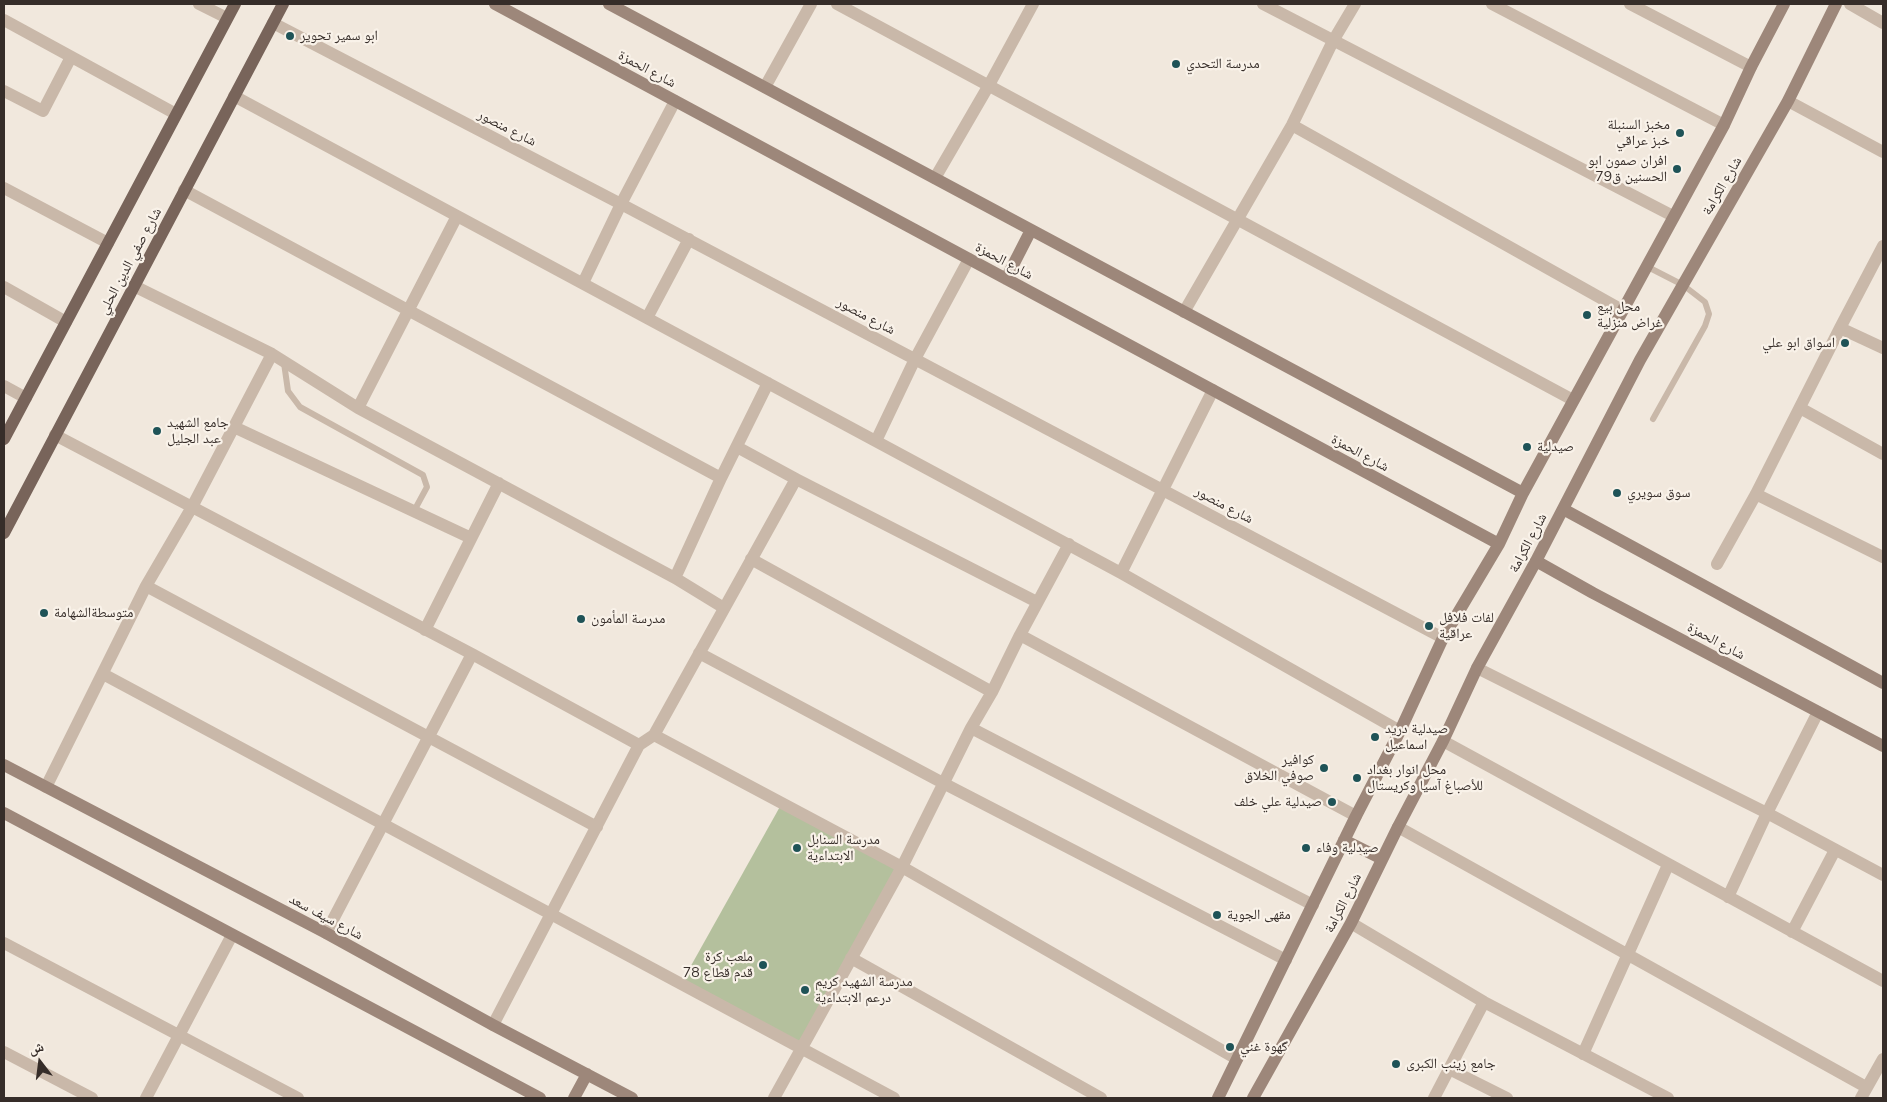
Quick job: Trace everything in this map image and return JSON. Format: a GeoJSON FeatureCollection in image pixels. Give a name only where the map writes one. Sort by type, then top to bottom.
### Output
{"type":"FeatureCollection","features":[{"type":"Feature","properties":{"kind":"main road","name":"شارع صفي الدين الحلي"},"geometry":{"type":"LineString","coordinates":[[4,439],[234,4]]}},
{"type":"Feature","properties":{"kind":"main road","name":"شارع صفي الدين الحلي"},"geometry":{"type":"LineString","coordinates":[[4,533],[283,4]]}},
{"type":"Feature","properties":{"kind":"street"},"geometry":{"type":"LineString","coordinates":[[199,4],[227,18]]}},
{"type":"Feature","properties":{"kind":"street","name":"شارع الحمزة"},"geometry":{"type":"LineString","coordinates":[[495,4],[1498,544]]}},
{"type":"Feature","properties":{"kind":"street"},"geometry":{"type":"LineString","coordinates":[[609,4],[1522,493]]}},
{"type":"Feature","properties":{"kind":"street"},"geometry":{"type":"LineString","coordinates":[[765,87],[811,4]]}},
{"type":"Feature","properties":{"kind":"street"},"geometry":{"type":"LineString","coordinates":[[837,4],[1573,400]]}},
{"type":"Feature","properties":{"kind":"street"},"geometry":{"type":"LineString","coordinates":[[935,178],[1033,4]]}},
{"type":"Feature","properties":{"kind":"street"},"geometry":{"type":"LineString","coordinates":[[1264,4],[1673,216]]}},
{"type":"Feature","properties":{"kind":"street"},"geometry":{"type":"LineString","coordinates":[[1184,312],[1292,125],[1333,41],[1355,4]]}},
{"type":"Feature","properties":{"kind":"street"},"geometry":{"type":"LineString","coordinates":[[1492,4],[1724,125]]}},
{"type":"Feature","properties":{"kind":"street"},"geometry":{"type":"LineString","coordinates":[[1630,4],[1751,67]]}},
{"type":"Feature","properties":{"kind":"street","name":"شارع الكرامة"},"geometry":{"type":"LineString","coordinates":[[1218,1098],[1344,840],[1400,731],[1443,638],[1498,544],[1522,493],[1724,125],[1751,67],[1784,4]]}},
{"type":"Feature","properties":{"kind":"street","name":"شارع الكرامة"},"geometry":{"type":"LineString","coordinates":[[1253,1098],[1351,923],[1443,741],[1477,668],[1536,561],[1640,360],[1788,101],[1836,4]]}},
{"type":"Feature","properties":{"kind":"street"},"geometry":{"type":"LineString","coordinates":[[1850,4],[1883,23]]}},
{"type":"Feature","properties":{"kind":"street"},"geometry":{"type":"LineString","coordinates":[[4,20],[176,114]]}},
{"type":"Feature","properties":{"kind":"street","name":"شارع منصور"},"geometry":{"type":"LineString","coordinates":[[273,23],[689,239],[1443,638]]}},
{"type":"Feature","properties":{"kind":"street"},"geometry":{"type":"LineString","coordinates":[[4,90],[43,111],[71,57]]}},
{"type":"Feature","properties":{"kind":"street"},"geometry":{"type":"LineString","coordinates":[[234,96],[1068,544],[1400,731]]}},
{"type":"Feature","properties":{"kind":"street"},"geometry":{"type":"LineString","coordinates":[[583,283],[621,204],[675,101]]}},
{"type":"Feature","properties":{"kind":"street"},"geometry":{"type":"LineString","coordinates":[[1788,101],[1883,152]]}},
{"type":"Feature","properties":{"kind":"street"},"geometry":{"type":"LineString","coordinates":[[1292,125],[1622,310]]}},
{"type":"Feature","properties":{"kind":"street"},"geometry":{"type":"LineString","coordinates":[[4,188],[108,243]]}},
{"type":"Feature","properties":{"kind":"street"},"geometry":{"type":"LineString","coordinates":[[184,190],[721,478]]}},
{"type":"Feature","properties":{"kind":"street"},"geometry":{"type":"LineString","coordinates":[[358,408],[457,216]]}},
{"type":"Feature","properties":{"kind":"street"},"geometry":{"type":"LineString","coordinates":[[1006,279],[1032,230]]}},
{"type":"Feature","properties":{"kind":"street"},"geometry":{"type":"LineString","coordinates":[[648,318],[689,239]]}},
{"type":"Feature","properties":{"kind":"street"},"geometry":{"type":"LineString","coordinates":[[1717,564],[1756,494],[1883,246]]}},
{"type":"Feature","properties":{"kind":"street"},"geometry":{"type":"LineString","coordinates":[[876,441],[915,359],[969,259]]}},
{"type":"Feature","properties":{"kind":"street"},"geometry":{"type":"LineString","coordinates":[[134,286],[272,354],[358,408],[675,578],[724,608]]}},
{"type":"Feature","properties":{"kind":"street"},"geometry":{"type":"LineString","coordinates":[[4,287],[66,322]]}},
{"type":"Feature","properties":{"kind":"street"},"geometry":{"type":"LineString","coordinates":[[1840,328],[1883,348]]}},
{"type":"Feature","properties":{"kind":"street"},"geometry":{"type":"LineString","coordinates":[[46,787],[146,586],[192,507],[272,354]]}},
{"type":"Feature","properties":{"kind":"street"},"geometry":{"type":"LineString","coordinates":[[675,578],[721,478],[768,383]]}},
{"type":"Feature","properties":{"kind":"street"},"geometry":{"type":"LineString","coordinates":[[4,386],[26,398]]}},
{"type":"Feature","properties":{"kind":"street"},"geometry":{"type":"LineString","coordinates":[[1121,573],[1213,390]]}},
{"type":"Feature","properties":{"kind":"street"},"geometry":{"type":"LineString","coordinates":[[1800,408],[1883,454]]}},
{"type":"Feature","properties":{"kind":"street"},"geometry":{"type":"LineString","coordinates":[[234,427],[472,538]]}},
{"type":"Feature","properties":{"kind":"street"},"geometry":{"type":"LineString","coordinates":[[56,435],[472,654],[639,745]]}},
{"type":"Feature","properties":{"kind":"street"},"geometry":{"type":"LineString","coordinates":[[737,447],[1037,602]]}},
{"type":"Feature","properties":{"kind":"street"},"geometry":{"type":"LineString","coordinates":[[493,1025],[639,745],[654,735],[796,479]]}},
{"type":"Feature","properties":{"kind":"street"},"geometry":{"type":"LineString","coordinates":[[425,630],[499,483]]}},
{"type":"Feature","properties":{"kind":"street"},"geometry":{"type":"LineString","coordinates":[[1756,494],[1883,557]]}},
{"type":"Feature","properties":{"kind":"street"},"geometry":{"type":"LineString","coordinates":[[1563,508],[1883,683]]}},
{"type":"Feature","properties":{"kind":"street"},"geometry":{"type":"LineString","coordinates":[[774,1098],[902,867],[971,728],[992,692],[1068,544]]}},
{"type":"Feature","properties":{"kind":"street"},"geometry":{"type":"LineString","coordinates":[[751,559],[992,692]]}},
{"type":"Feature","properties":{"kind":"street","name":"شارع الحمزة"},"geometry":{"type":"LineString","coordinates":[[1536,561],[1602,598],[1883,746]]}},
{"type":"Feature","properties":{"kind":"street"},"geometry":{"type":"LineString","coordinates":[[146,586],[596,827]]}},
{"type":"Feature","properties":{"kind":"street"},"geometry":{"type":"LineString","coordinates":[[1020,635],[1356,816]]}},
{"type":"Feature","properties":{"kind":"street"},"geometry":{"type":"LineString","coordinates":[[699,653],[943,783],[1286,960]]}},
{"type":"Feature","properties":{"kind":"street"},"geometry":{"type":"LineString","coordinates":[[326,933],[472,654]]}},
{"type":"Feature","properties":{"kind":"street"},"geometry":{"type":"LineString","coordinates":[[1477,668],[1767,813],[1883,875]]}},
{"type":"Feature","properties":{"kind":"street"},"geometry":{"type":"LineString","coordinates":[[103,674],[894,1098]]}},
{"type":"Feature","properties":{"kind":"street"},"geometry":{"type":"LineString","coordinates":[[1728,897],[1767,813],[1818,712]]}},
{"type":"Feature","properties":{"kind":"street"},"geometry":{"type":"LineString","coordinates":[[971,728],[1313,904]]}},
{"type":"Feature","properties":{"kind":"street"},"geometry":{"type":"LineString","coordinates":[[654,735],[902,867],[1237,1059]]}},
{"type":"Feature","properties":{"kind":"street"},"geometry":{"type":"LineString","coordinates":[[1443,741],[1883,981]]}},
{"type":"Feature","properties":{"kind":"street","name":"شارع سيف سعد"},"geometry":{"type":"LineString","coordinates":[[4,765],[326,933],[493,1025],[632,1098]]}},
{"type":"Feature","properties":{"kind":"street"},"geometry":{"type":"LineString","coordinates":[[4,813],[532,1096]]}},
{"type":"Feature","properties":{"kind":"street"},"geometry":{"type":"LineString","coordinates":[[1398,827],[1628,954],[1864,1093],[1883,1059]]}},
{"type":"Feature","properties":{"kind":"street"},"geometry":{"type":"LineString","coordinates":[[1344,840],[1382,859]]}},
{"type":"Feature","properties":{"kind":"street"},"geometry":{"type":"LineString","coordinates":[[1792,932],[1835,850]]}},
{"type":"Feature","properties":{"kind":"street"},"geometry":{"type":"LineString","coordinates":[[1583,1054],[1668,865]]}},
{"type":"Feature","properties":{"kind":"street"},"geometry":{"type":"LineString","coordinates":[[1351,923],[1484,1002],[1583,1054],[1654,1095],[1668,1098]]}},
{"type":"Feature","properties":{"kind":"street"},"geometry":{"type":"LineString","coordinates":[[146,1098],[232,935]]}},
{"type":"Feature","properties":{"kind":"street"},"geometry":{"type":"LineString","coordinates":[[4,943],[298,1098]]}},
{"type":"Feature","properties":{"kind":"street"},"geometry":{"type":"LineString","coordinates":[[851,958],[1101,1098]]}},
{"type":"Feature","properties":{"kind":"street"},"geometry":{"type":"LineString","coordinates":[[1434,1098],[1484,1002]]}},
{"type":"Feature","properties":{"kind":"street"},"geometry":{"type":"LineString","coordinates":[[4,1052],[74,1094],[92,1098]]}},
{"type":"Feature","properties":{"kind":"street"},"geometry":{"type":"LineString","coordinates":[[1449,1069],[1507,1098]]}},
{"type":"Feature","properties":{"kind":"street"},"geometry":{"type":"LineString","coordinates":[[574,1098],[587,1074]]}},
{"type":"Feature","properties":{"kind":"lane"},"geometry":{"type":"LineString","coordinates":[[1646,266],[1683,285],[1705,302],[1709,314],[1706,326],[1653,420]]}},
{"type":"Feature","properties":{"kind":"lane"},"geometry":{"type":"LineString","coordinates":[[284,362],[288,391],[300,407],[423,475],[427,487],[414,511]]}},
{"type":"Feature","properties":{"kind":"green space"},"geometry":{"type":"Polygon","coordinates":[[[782,803],[902,867],[801,1048],[683,980],[782,803]]]}},
{"type":"Feature","properties":{"kind":"place","name":"ابو سمير تحوير"},"geometry":{"type":"Point","coordinates":[290,36]}},
{"type":"Feature","properties":{"kind":"place","name":"مدرسة التحدي"},"geometry":{"type":"Point","coordinates":[1176,64]}},
{"type":"Feature","properties":{"kind":"place","name":"مخبز السنبلة خبز عراقي"},"geometry":{"type":"Point","coordinates":[1680,133]}},
{"type":"Feature","properties":{"kind":"place","name":"افران صمون ابو الحسنين ق79"},"geometry":{"type":"Point","coordinates":[1677,169]}},
{"type":"Feature","properties":{"kind":"place","name":"محل بيع غراض منزلية"},"geometry":{"type":"Point","coordinates":[1587,315]}},
{"type":"Feature","properties":{"kind":"place","name":"اسواق ابو علي"},"geometry":{"type":"Point","coordinates":[1845,343]}},
{"type":"Feature","properties":{"kind":"place","name":"جامع الشهيد عبد الجليل"},"geometry":{"type":"Point","coordinates":[157,431]}},
{"type":"Feature","properties":{"kind":"place","name":"صيدلية"},"geometry":{"type":"Point","coordinates":[1527,447]}},
{"type":"Feature","properties":{"kind":"place","name":"سوق سويري"},"geometry":{"type":"Point","coordinates":[1617,493]}},
{"type":"Feature","properties":{"kind":"place","name":"متوسطةالشهامة"},"geometry":{"type":"Point","coordinates":[44,613]}},
{"type":"Feature","properties":{"kind":"place","name":"مدرسة المأمون"},"geometry":{"type":"Point","coordinates":[581,619]}},
{"type":"Feature","properties":{"kind":"place","name":"لفات فلافل عراقية"},"geometry":{"type":"Point","coordinates":[1429,626]}},
{"type":"Feature","properties":{"kind":"place","name":"صيدلية دريد اسماعيل"},"geometry":{"type":"Point","coordinates":[1375,737]}},
{"type":"Feature","properties":{"kind":"place","name":"كوافير صوفي الخلاق"},"geometry":{"type":"Point","coordinates":[1324,768]}},
{"type":"Feature","properties":{"kind":"place","name":"محل انوار بغداد للأصباغ آسيا وكريستال"},"geometry":{"type":"Point","coordinates":[1357,778]}},
{"type":"Feature","properties":{"kind":"place","name":"صيدلية علي خلف"},"geometry":{"type":"Point","coordinates":[1332,802]}},
{"type":"Feature","properties":{"kind":"place","name":"مدرسة السنابل الابتداءية"},"geometry":{"type":"Point","coordinates":[797,848]}},
{"type":"Feature","properties":{"kind":"place","name":"صيدلية وفاء"},"geometry":{"type":"Point","coordinates":[1306,848]}},
{"type":"Feature","properties":{"kind":"place","name":"مقهى الجوية"},"geometry":{"type":"Point","coordinates":[1217,915]}},
{"type":"Feature","properties":{"kind":"place","name":"ملعب كرة قدم قطاع 78"},"geometry":{"type":"Point","coordinates":[763,965]}},
{"type":"Feature","properties":{"kind":"place","name":"مدرسة الشهيد كريم درعم الابتداءية"},"geometry":{"type":"Point","coordinates":[805,990]}},
{"type":"Feature","properties":{"kind":"place","name":"گهوة غني"},"geometry":{"type":"Point","coordinates":[1230,1047]}},
{"type":"Feature","properties":{"kind":"place","name":"جامع زينب الكبرى"},"geometry":{"type":"Point","coordinates":[1396,1064]}}]}
